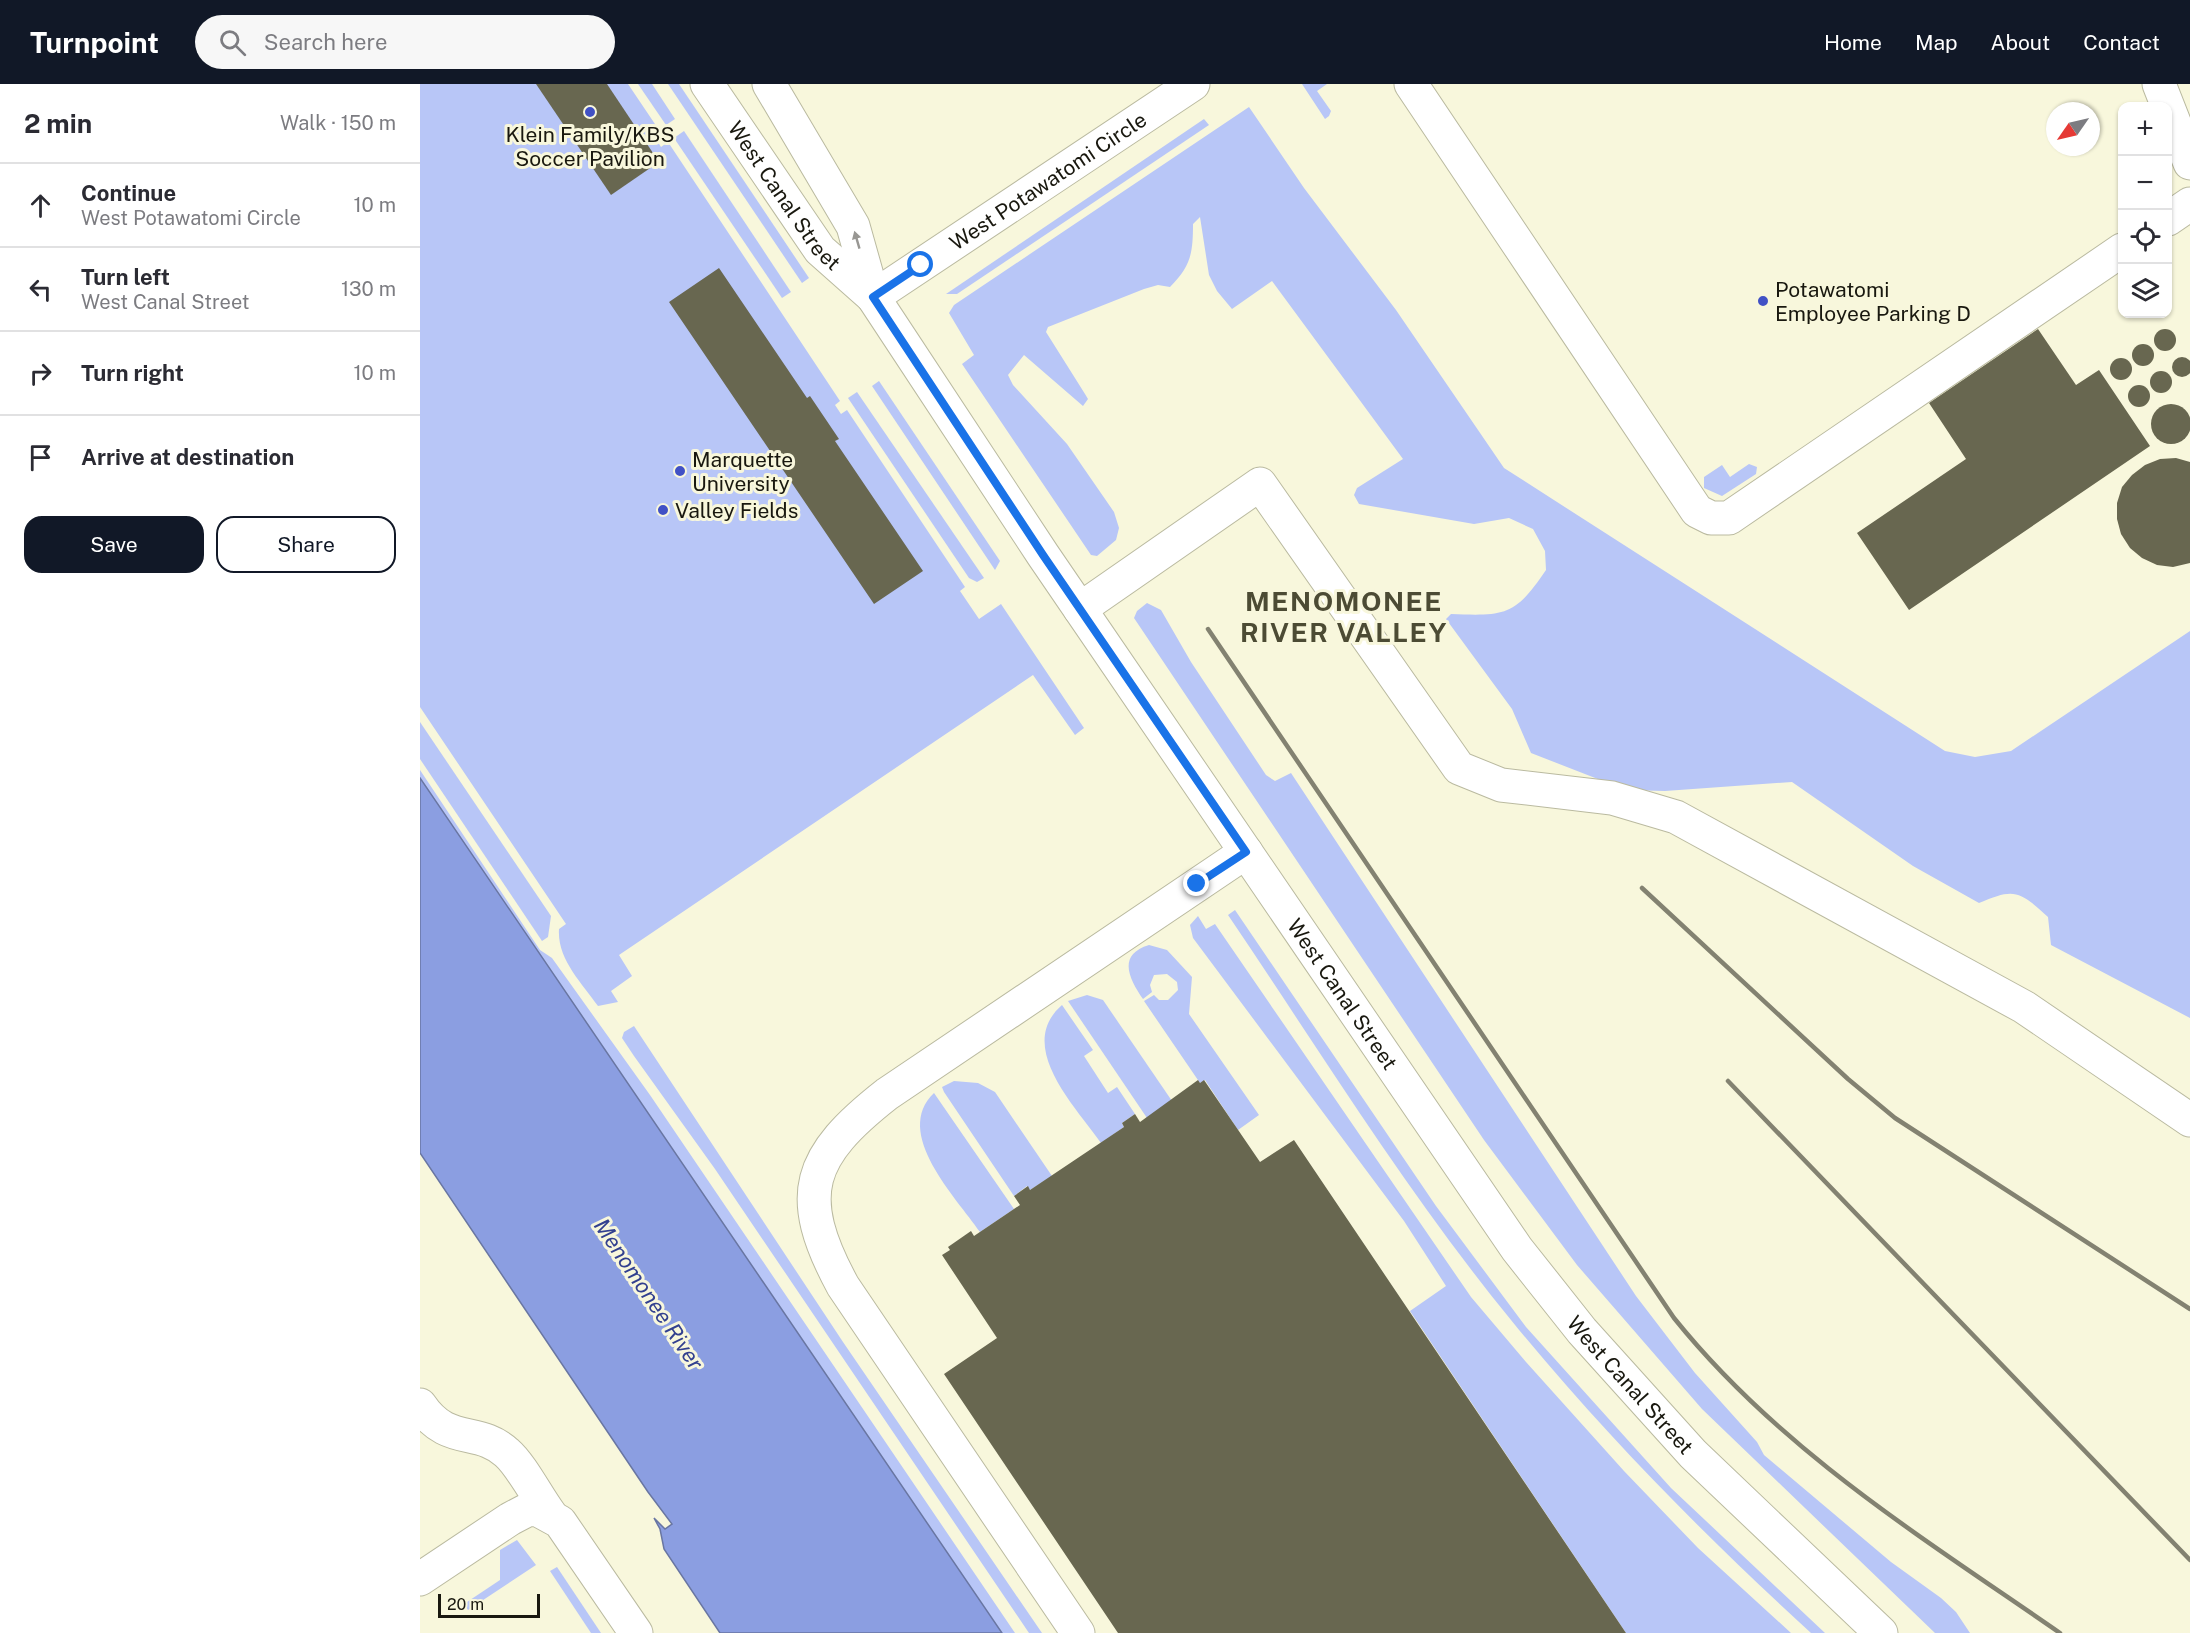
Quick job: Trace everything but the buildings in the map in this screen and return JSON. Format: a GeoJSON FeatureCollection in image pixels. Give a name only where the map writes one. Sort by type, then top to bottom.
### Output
{"type":"FeatureCollection","features":[{"type":"Feature","properties":{"kind":"street","name":"West Canal Street"},"geometry":{"type":"LineString","coordinates":[[707,84],[820,250],[873,297],[1080,609],[1484,1205],[1560,1304],[1693,1454],[1881,1633]]}},
{"type":"Feature","properties":{"kind":"street","name":"West Canal Street"},"geometry":{"type":"LineString","coordinates":[[770,84],[853,226],[873,297]]}},
{"type":"Feature","properties":{"kind":"street","name":"West Potawatomi Circle"},"geometry":{"type":"LineString","coordinates":[[873,297],[1193,84]]}},
{"type":"Feature","properties":{"kind":"street"},"geometry":{"type":"LineString","coordinates":[[1411,84],[1697,511],[1711,518],[1729,518],[2118,253]]}},
{"type":"Feature","properties":{"kind":"street"},"geometry":{"type":"LineString","coordinates":[[2159,84],[2190,163]]}},
{"type":"Feature","properties":{"kind":"street"},"geometry":{"type":"LineString","coordinates":[[2172,216],[2190,204]]}},
{"type":"Feature","properties":{"kind":"street"},"geometry":{"type":"LineString","coordinates":[[1080,609],[1260,484],[1459,768],[1501,785],[1612,798],[1676,816],[2024,1007],[2190,1120]]}},
{"type":"Feature","properties":{"kind":"street"},"geometry":{"type":"LineString","coordinates":[[1078,1633],[843,1286],[826,1254],[817,1224],[814,1188],[823,1158],[843,1133],[887,1094],[1246,852]]}},
{"type":"Feature","properties":{"kind":"street"},"geometry":{"type":"LineString","coordinates":[[423,1417],[454,1434],[486,1440],[508,1453],[550,1514],[560,1522],[636,1633]]}},
{"type":"Feature","properties":{"kind":"street"},"geometry":{"type":"LineString","coordinates":[[420,1579],[518,1514],[529,1509],[550,1514]]}},
{"type":"Feature","properties":{"kind":"shaded area","name":"Valley Fields"},"geometry":{"type":"Polygon","coordinates":[[[420,84],[628,84],[659,130],[653,134],[661,147],[668,142],[840,401],[835,405],[841,414],[847,410],[965,587],[960,591],[979,619],[1001,604],[1084,728],[1075,735],[1033,675],[619,955],[632,976],[611,991],[618,1002],[598,1006],[572,970],[559,940],[559,929],[566,924],[420,707],[420,84]]]}},
{"type":"Feature","properties":{"kind":"shaded area"},"geometry":{"type":"Polygon","coordinates":[[[638,84],[652,84],[675,119],[666,125],[638,84]]]}},
{"type":"Feature","properties":{"kind":"shaded area"},"geometry":{"type":"Polygon","coordinates":[[[668,84],[679,84],[809,278],[802,283],[668,84]]]}},
{"type":"Feature","properties":{"kind":"shaded area"},"geometry":{"type":"Polygon","coordinates":[[[1302,84],[1327,84],[1317,91],[1331,111],[1325,119],[1302,84]]]}},
{"type":"Feature","properties":{"kind":"shaded area"},"geometry":{"type":"Polygon","coordinates":[[[1249,107],[1304,188],[1396,310],[1504,468],[1945,751],[1975,757],[2011,751],[2190,631],[2190,1018],[2051,945],[2048,917],[2030,901],[2016,894],[2009,894],[1979,903],[1913,866],[1792,782],[1665,791],[1626,790],[1531,753],[1512,709],[1446,619],[1451,614],[1497,613],[1517,605],[1526,597],[1546,570],[1545,551],[1533,529],[1509,518],[1474,524],[1359,504],[1354,495],[1357,488],[1403,459],[1272,281],[1232,309],[1217,291],[1209,275],[1200,217],[1193,224],[1191,251],[1187,265],[1170,287],[1158,285],[1144,289],[1048,327],[1046,332],[1088,399],[1083,406],[1024,355],[1008,375],[1013,385],[1067,444],[1114,512],[1119,528],[1116,540],[1097,556],[1091,555],[962,364],[974,355],[949,313],[954,305],[1249,107]]]}},
{"type":"Feature","properties":{"kind":"shaded area"},"geometry":{"type":"Polygon","coordinates":[[[1204,119],[1209,125],[957,294],[946,294],[1204,119]]]}},
{"type":"Feature","properties":{"kind":"shaded area"},"geometry":{"type":"Polygon","coordinates":[[[684,131],[791,292],[782,298],[674,138],[684,131]]]}},
{"type":"Feature","properties":{"kind":"shaded area"},"geometry":{"type":"Polygon","coordinates":[[[879,381],[1000,561],[995,570],[872,386],[879,381]]]}},
{"type":"Feature","properties":{"kind":"shaded area"},"geometry":{"type":"Polygon","coordinates":[[[857,392],[984,578],[977,582],[969,578],[848,398],[857,392]]]}},
{"type":"Feature","properties":{"kind":"shaded area"},"geometry":{"type":"Polygon","coordinates":[[[1749,464],[1757,467],[1756,474],[1722,496],[1704,488],[1704,477],[1722,465],[1730,477],[1749,464]]]}},
{"type":"Feature","properties":{"kind":"shaded area"},"geometry":{"type":"Polygon","coordinates":[[[1147,603],[1161,610],[1191,662],[1266,775],[1275,781],[1291,773],[1636,1296],[1695,1373],[1757,1442],[1764,1455],[1891,1562],[1941,1598],[1956,1612],[1970,1633],[1935,1633],[1702,1409],[1577,1265],[1484,1140],[1134,618],[1137,611],[1147,603]]]}},
{"type":"Feature","properties":{"kind":"shaded area"},"geometry":{"type":"Polygon","coordinates":[[[420,722],[551,916],[548,937],[542,941],[420,759],[420,722]]]}},
{"type":"Feature","properties":{"kind":"shaded area"},"geometry":{"type":"Polygon","coordinates":[[[420,770],[540,950],[552,958],[650,1095],[1015,1633],[1002,1633],[420,778],[420,770]]]}},
{"type":"Feature","properties":{"kind":"shaded area"},"geometry":{"type":"Polygon","coordinates":[[[1235,910],[1436,1206],[1526,1327],[1671,1488],[1825,1633],[1811,1633],[1693,1521],[1618,1443],[1511,1320],[1436,1222],[1365,1121],[1228,915],[1235,910]]]}},
{"type":"Feature","properties":{"kind":"shaded area"},"geometry":{"type":"Polygon","coordinates":[[[1198,916],[1206,929],[1215,924],[1471,1297],[1624,1471],[1698,1548],[1791,1633],[1626,1633],[1410,1311],[1446,1286],[1404,1221],[1193,938],[1190,925],[1198,916]]]}},
{"type":"Feature","properties":{"kind":"shaded area"},"geometry":{"type":"Polygon","coordinates":[[[1149,945],[1167,950],[1192,977],[1189,1014],[1259,1115],[1238,1130],[1205,1080],[1200,1083],[1144,1001],[1154,995],[1159,1000],[1168,1000],[1178,990],[1177,982],[1167,974],[1154,975],[1150,985],[1152,992],[1143,999],[1130,976],[1129,961],[1132,955],[1149,945]]]}},
{"type":"Feature","properties":{"kind":"shaded area"},"geometry":{"type":"Polygon","coordinates":[[[1087,995],[1103,1000],[1172,1101],[1147,1118],[1068,1001],[1087,995]]]}},
{"type":"Feature","properties":{"kind":"shaded area"},"geometry":{"type":"Polygon","coordinates":[[[1062,1005],[1093,1050],[1084,1056],[1108,1093],[1117,1087],[1135,1114],[1122,1123],[1124,1127],[1101,1143],[1065,1094],[1054,1076],[1047,1057],[1045,1039],[1049,1021],[1062,1005]]]}},
{"type":"Feature","properties":{"kind":"shaded area"},"geometry":{"type":"Polygon","coordinates":[[[634,1026],[843,1342],[1042,1633],[1029,1633],[715,1169],[634,1056],[622,1038],[624,1032],[634,1026]]]}},
{"type":"Feature","properties":{"kind":"shaded area"},"geometry":{"type":"Polygon","coordinates":[[[954,1081],[978,1083],[995,1092],[1052,1176],[1030,1190],[1027,1186],[1014,1196],[944,1092],[942,1087],[954,1081]]]}},
{"type":"Feature","properties":{"kind":"shaded area"},"geometry":{"type":"Polygon","coordinates":[[[934,1093],[1014,1209],[980,1232],[944,1183],[924,1145],[920,1127],[923,1109],[934,1093]]]}},
{"type":"Feature","properties":{"kind":"shaded area"},"geometry":{"type":"Polygon","coordinates":[[[517,1540],[536,1565],[468,1610],[464,1604],[500,1580],[500,1550],[517,1540]]]}},
{"type":"Feature","properties":{"kind":"shaded area"},"geometry":{"type":"Polygon","coordinates":[[[557,1567],[601,1633],[591,1633],[550,1571],[557,1567]]]}},
{"type":"Feature","properties":{"kind":"water","name":"Menomonee River"},"geometry":{"type":"Polygon","coordinates":[[[420,778],[1002,1633],[720,1633],[664,1549],[660,1529],[654,1518],[665,1529],[672,1524],[648,1492],[420,1153],[420,778]]]}},
{"type":"Feature","properties":{"kind":"railway"},"geometry":{"type":"LineString","coordinates":[[1208,629],[1674,1318],[1715,1366],[1807,1451],[1906,1526],[2060,1633]]}},
{"type":"Feature","properties":{"kind":"railway"},"geometry":{"type":"LineString","coordinates":[[1642,888],[1848,1079],[1895,1118],[2190,1309]]}},
{"type":"Feature","properties":{"kind":"railway"},"geometry":{"type":"LineString","coordinates":[[1728,1081],[2190,1560]]}},
{"type":"Feature","properties":{"kind":"place","name":"Klein Family/KBS Soccer Pavilion"},"geometry":{"type":"Point","coordinates":[590,112]}},
{"type":"Feature","properties":{"kind":"place","name":"Potawatomi Employee Parking D"},"geometry":{"type":"Point","coordinates":[1763,301]}},
{"type":"Feature","properties":{"kind":"place","name":"Marquette University"},"geometry":{"type":"Point","coordinates":[680,471]}},
{"type":"Feature","properties":{"kind":"place","name":"Valley Fields"},"geometry":{"type":"Point","coordinates":[663,510]}},
{"type":"Feature","properties":{"kind":"district","name":"MENOMONEE RIVER VALLEY"},"geometry":{"type":"Point","coordinates":[1344,616]}},
{"type":"Feature","properties":{"kind":"route"},"geometry":{"type":"LineString","coordinates":[[921,265],[873,297],[1043,555],[1246,852],[1197,884]]}}]}
